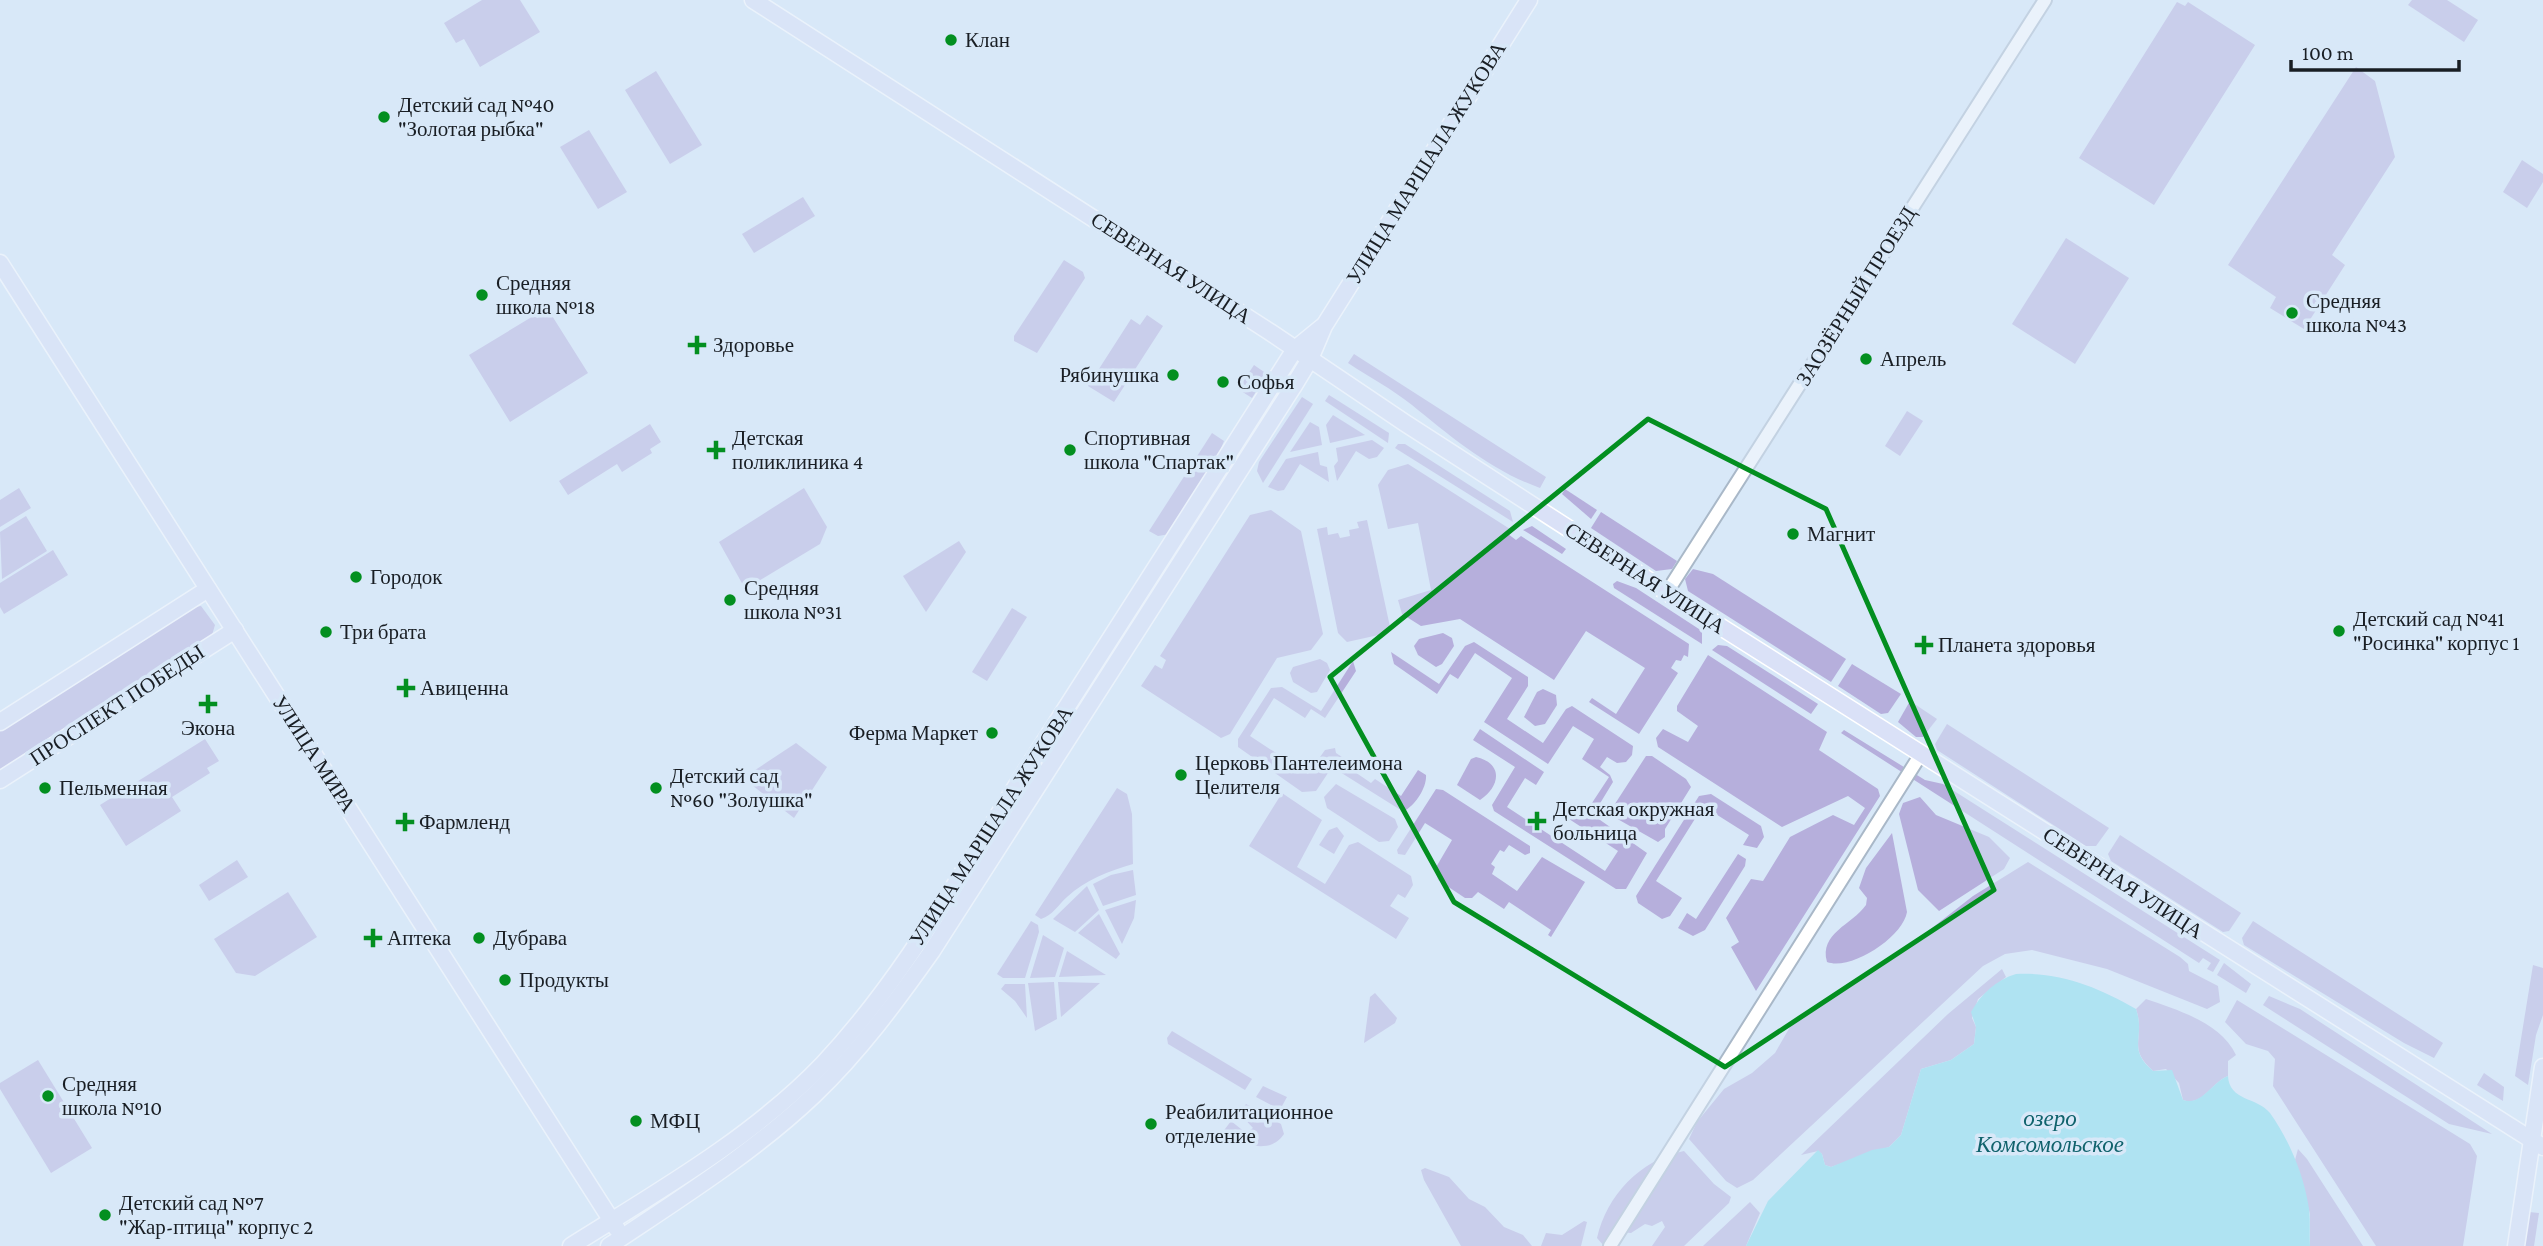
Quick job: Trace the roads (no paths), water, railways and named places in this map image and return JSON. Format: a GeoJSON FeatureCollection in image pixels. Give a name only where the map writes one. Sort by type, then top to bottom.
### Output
{"type":"FeatureCollection","features":[{"type":"Feature","properties":{"kind":"main road","name":"СЕВЕРНАЯ УЛИЦА"},"geometry":{"type":"LineString","coordinates":[[753,0],[1667,592],[2537,1144]]}},
{"type":"Feature","properties":{"kind":"main road","name":"УЛИЦА МАРШАЛА ЖУКОВА"},"geometry":{"type":"LineString","coordinates":[[619,1243],[755,1145],[832,1076],[871,1033],[913,977],[1310,359],[1324,326],[1529,0]]}},
{"type":"Feature","properties":{"kind":"main road","name":"УЛИЦА МИРА"},"geometry":{"type":"LineString","coordinates":[[0,263],[611,1220],[619,1243]]}},
{"type":"Feature","properties":{"kind":"main road","name":"УЛИЦА МАРШАЛА ЖУКОВА"},"geometry":{"type":"LineString","coordinates":[[571,1246],[745,1131],[821,1065],[899,970],[1295,349],[1324,326]]}},
{"type":"Feature","properties":{"kind":"main road"},"geometry":{"type":"LineString","coordinates":[[1241,434],[1257,443]]}},
{"type":"Feature","properties":{"kind":"main road"},"geometry":{"type":"LineString","coordinates":[[0,722],[208,589]]}},
{"type":"Feature","properties":{"kind":"main road","name":"ПРОСПЕКТ ПОБЕДЫ"},"geometry":{"type":"LineString","coordinates":[[0,780],[234,631]]}},
{"type":"Feature","properties":{"kind":"main road"},"geometry":{"type":"LineString","coordinates":[[2516,1246],[2537,1144],[2543,1067]]}},
{"type":"Feature","properties":{"kind":"main road"},"geometry":{"type":"LineString","coordinates":[[745,1131],[755,1145]]}},
{"type":"Feature","properties":{"kind":"street","name":"ЗАОЗЁРНЫЙ ПРОЕЗД"},"geometry":{"type":"LineString","coordinates":[[1667,592],[2045,0]]}},
{"type":"Feature","properties":{"kind":"street"},"geometry":{"type":"LineString","coordinates":[[1610,1246],[1921,754]]}},
{"type":"Feature","properties":{"kind":"water","name":"озеро Комсомольское"},"geometry":{"type":"Polygon","coordinates":[[[2016,974],[2048,976],[2078,982],[2136,1009],[2140,1056],[2153,1071],[2172,1070],[2183,1100],[2196,1100],[2228,1076],[2233,1090],[2265,1108],[2283,1133],[2302,1180],[2309,1208],[2310,1246],[1746,1246],[1768,1201],[1818,1150],[1825,1165],[1831,1167],[1872,1150],[1889,1147],[1901,1135],[1921,1069],[1951,1060],[1974,1044],[1976,1027],[1971,1012],[1990,988],[2016,974]]]}},
{"type":"Feature","properties":{"kind":"place","name":"Клан"},"geometry":{"type":"Point","coordinates":[951,40]}},
{"type":"Feature","properties":{"kind":"place","name":"Детский сад №40 \"Золотая рыбка\""},"geometry":{"type":"Point","coordinates":[384,117]}},
{"type":"Feature","properties":{"kind":"place","name":"Средняя школа №18"},"geometry":{"type":"Point","coordinates":[482,295]}},
{"type":"Feature","properties":{"kind":"place","name":"Средняя школа №43"},"geometry":{"type":"Point","coordinates":[2292,313]}},
{"type":"Feature","properties":{"kind":"place","name":"Здоровье"},"geometry":{"type":"Point","coordinates":[697,345]}},
{"type":"Feature","properties":{"kind":"place","name":"Апрель"},"geometry":{"type":"Point","coordinates":[1866,359]}},
{"type":"Feature","properties":{"kind":"place","name":"Рябинушка"},"geometry":{"type":"Point","coordinates":[1173,375]}},
{"type":"Feature","properties":{"kind":"place","name":"Софья"},"geometry":{"type":"Point","coordinates":[1223,382]}},
{"type":"Feature","properties":{"kind":"place","name":"Детская поликлиника 4"},"geometry":{"type":"Point","coordinates":[716,450]}},
{"type":"Feature","properties":{"kind":"place","name":"Спортивная школа \"Спартак\""},"geometry":{"type":"Point","coordinates":[1070,450]}},
{"type":"Feature","properties":{"kind":"place","name":"Магнит"},"geometry":{"type":"Point","coordinates":[1793,534]}},
{"type":"Feature","properties":{"kind":"place","name":"Городок"},"geometry":{"type":"Point","coordinates":[356,577]}},
{"type":"Feature","properties":{"kind":"place","name":"Средняя школа №31"},"geometry":{"type":"Point","coordinates":[730,600]}},
{"type":"Feature","properties":{"kind":"place","name":"Детский сад №41 \"Росинка\" корпус 1"},"geometry":{"type":"Point","coordinates":[2339,631]}},
{"type":"Feature","properties":{"kind":"place","name":"Три брата"},"geometry":{"type":"Point","coordinates":[326,632]}},
{"type":"Feature","properties":{"kind":"place","name":"Планета здоровья"},"geometry":{"type":"Point","coordinates":[1924,645]}},
{"type":"Feature","properties":{"kind":"place","name":"Авиценна"},"geometry":{"type":"Point","coordinates":[406,688]}},
{"type":"Feature","properties":{"kind":"place","name":"Экона"},"geometry":{"type":"Point","coordinates":[208,704]}},
{"type":"Feature","properties":{"kind":"place","name":"Ферма Маркет"},"geometry":{"type":"Point","coordinates":[992,733]}},
{"type":"Feature","properties":{"kind":"place","name":"Церковь Пантелеимона Целителя"},"geometry":{"type":"Point","coordinates":[1181,775]}},
{"type":"Feature","properties":{"kind":"place","name":"Пельменная"},"geometry":{"type":"Point","coordinates":[45,788]}},
{"type":"Feature","properties":{"kind":"place","name":"Детский сад №60 \"Золушка\""},"geometry":{"type":"Point","coordinates":[656,788]}},
{"type":"Feature","properties":{"kind":"place","name":"Детская окружная больница"},"geometry":{"type":"Point","coordinates":[1537,821]}},
{"type":"Feature","properties":{"kind":"place","name":"Фармленд"},"geometry":{"type":"Point","coordinates":[405,822]}},
{"type":"Feature","properties":{"kind":"place","name":"Аптека"},"geometry":{"type":"Point","coordinates":[373,938]}},
{"type":"Feature","properties":{"kind":"place","name":"Дубрава"},"geometry":{"type":"Point","coordinates":[479,938]}},
{"type":"Feature","properties":{"kind":"place","name":"Продукты"},"geometry":{"type":"Point","coordinates":[505,980]}},
{"type":"Feature","properties":{"kind":"place","name":"Средняя школа №10"},"geometry":{"type":"Point","coordinates":[48,1096]}},
{"type":"Feature","properties":{"kind":"place","name":"МФЦ"},"geometry":{"type":"Point","coordinates":[636,1121]}},
{"type":"Feature","properties":{"kind":"place","name":"Реабилитационное отделение"},"geometry":{"type":"Point","coordinates":[1151,1124]}},
{"type":"Feature","properties":{"kind":"place","name":"Детский сад №7 \"Жар-птица\" корпус 2"},"geometry":{"type":"Point","coordinates":[105,1215]}}]}
